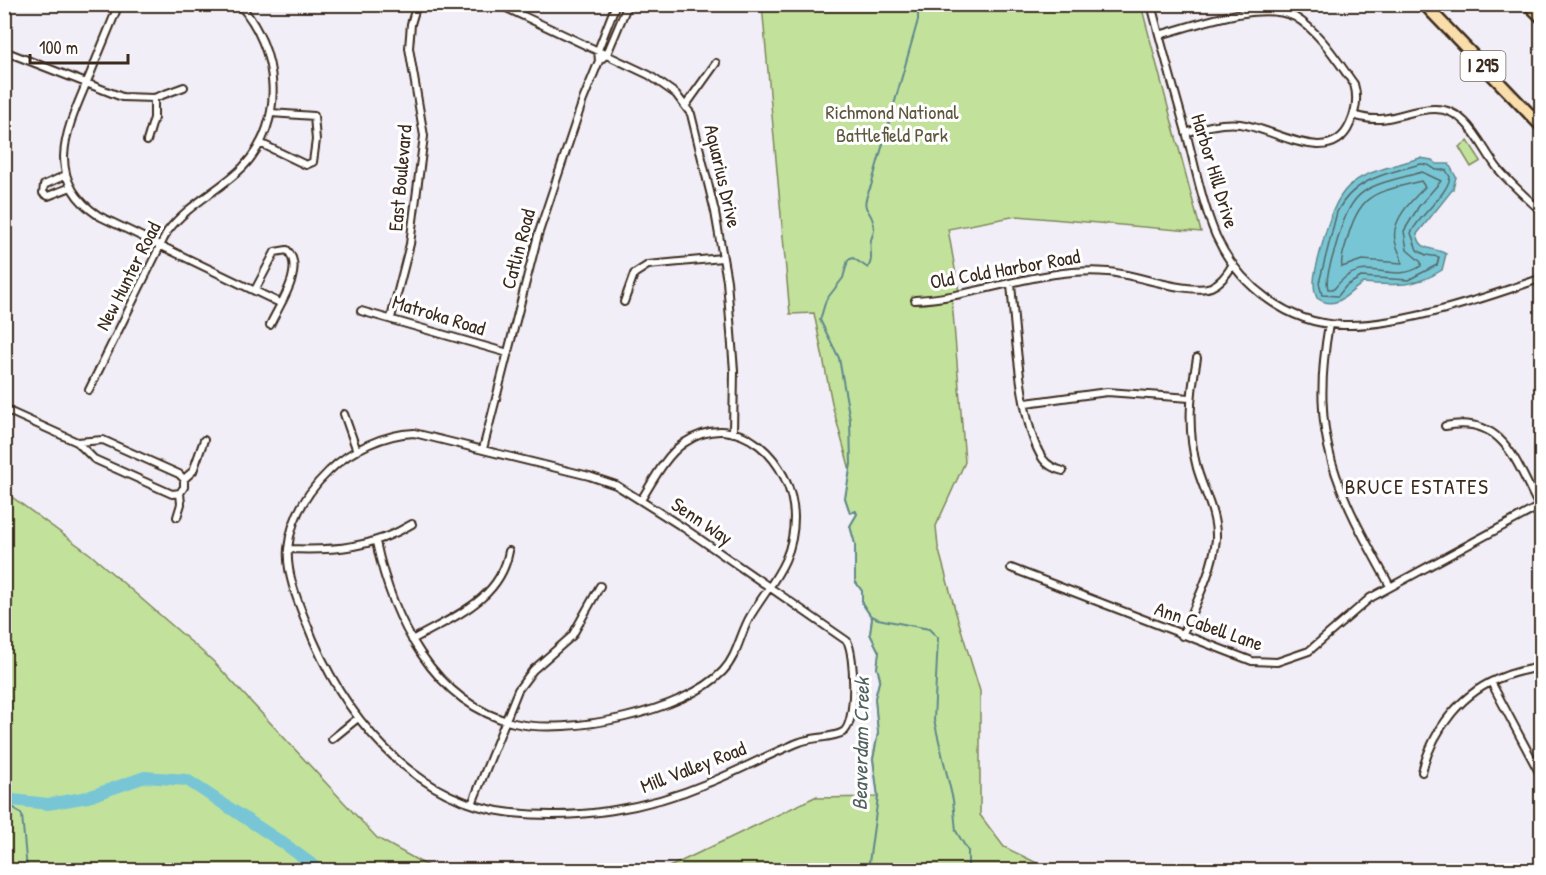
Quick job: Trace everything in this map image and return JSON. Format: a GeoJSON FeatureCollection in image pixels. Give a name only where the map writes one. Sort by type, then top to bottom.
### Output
{"type":"FeatureCollection","features":[{"type":"Feature","properties":{"kind":"highway","name":"I 295"},"geometry":{"type":"LineString","coordinates":[[1424,4],[1542,127]]}},
{"type":"Feature","properties":{"kind":"highway"},"geometry":{"type":"LineString","coordinates":[[1528,4],[1542,18]]}},
{"type":"Feature","properties":{"kind":"street"},"geometry":{"type":"LineString","coordinates":[[119,4],[65,138],[63,162],[71,187],[91,210],[280,303]]}},
{"type":"Feature","properties":{"kind":"street","name":"New Hunter Road"},"geometry":{"type":"LineString","coordinates":[[89,390],[159,244],[183,212],[235,174],[260,143],[271,113],[273,87],[268,57],[259,33],[239,4]]}},
{"type":"Feature","properties":{"kind":"street","name":"East Boulevard"},"geometry":{"type":"LineString","coordinates":[[391,318],[410,244],[424,136],[409,48],[411,24],[417,4]]}},
{"type":"Feature","properties":{"kind":"street","name":"Aquarius Drive"},"geometry":{"type":"LineString","coordinates":[[498,4],[607,54],[663,84],[686,105],[695,124],[722,258],[734,371],[733,433]]}},
{"type":"Feature","properties":{"kind":"street","name":"Catlin Road"},"geometry":{"type":"LineString","coordinates":[[483,448],[547,206],[598,62],[598,50],[616,4]]}},
{"type":"Feature","properties":{"kind":"street","name":"Catlin Road"},"geometry":{"type":"LineString","coordinates":[[598,62],[607,54],[628,4]]}},
{"type":"Feature","properties":{"kind":"street","name":"Harbor Hill Drive"},"geometry":{"type":"LineString","coordinates":[[1151,4],[1211,224],[1233,264],[1252,286],[1276,305],[1301,318],[1329,324],[1358,325],[1474,300],[1542,278]]}},
{"type":"Feature","properties":{"kind":"street"},"geometry":{"type":"LineString","coordinates":[[1159,35],[1243,12],[1282,12],[1302,22],[1354,84],[1356,92],[1354,115],[1342,139],[1324,146],[1236,123],[1214,125],[1186,133]]}},
{"type":"Feature","properties":{"kind":"street"},"geometry":{"type":"LineString","coordinates":[[4,66],[7,52],[122,98],[154,98],[184,87]]}},
{"type":"Feature","properties":{"kind":"street"},"geometry":{"type":"LineString","coordinates":[[686,105],[716,63]]}},
{"type":"Feature","properties":{"kind":"street"},"geometry":{"type":"LineString","coordinates":[[147,141],[154,118],[154,98]]}},
{"type":"Feature","properties":{"kind":"street"},"geometry":{"type":"LineString","coordinates":[[1354,115],[1376,120],[1435,109],[1451,113],[1462,119],[1499,170],[1542,212]]}},
{"type":"Feature","properties":{"kind":"street"},"geometry":{"type":"LineString","coordinates":[[260,143],[306,165],[313,162],[316,140],[314,116],[309,113],[288,116],[271,113]]}},
{"type":"Feature","properties":{"kind":"street"},"geometry":{"type":"LineString","coordinates":[[66,175],[44,185],[43,194],[48,196],[71,187]]}},
{"type":"Feature","properties":{"kind":"street"},"geometry":{"type":"LineString","coordinates":[[255,290],[275,252],[287,250],[294,259],[294,269],[270,325]]}},
{"type":"Feature","properties":{"kind":"street"},"geometry":{"type":"LineString","coordinates":[[624,302],[634,274],[648,266],[722,258]]}},
{"type":"Feature","properties":{"kind":"street","name":"Old Cold Harbor Road"},"geometry":{"type":"LineString","coordinates":[[915,300],[963,295],[1057,273],[1088,271],[1128,274],[1185,288],[1202,289],[1222,279],[1233,264]]}},
{"type":"Feature","properties":{"kind":"street"},"geometry":{"type":"LineString","coordinates":[[1011,284],[1032,434],[1041,457],[1053,468],[1063,471]]}},
{"type":"Feature","properties":{"kind":"street","name":"Matroka Road"},"geometry":{"type":"LineString","coordinates":[[361,311],[508,353]]}},
{"type":"Feature","properties":{"kind":"street"},"geometry":{"type":"LineString","coordinates":[[1329,324],[1321,391],[1329,457],[1344,499],[1390,586]]}},
{"type":"Feature","properties":{"kind":"street"},"geometry":{"type":"LineString","coordinates":[[1182,636],[1212,558],[1216,538],[1214,516],[1193,449],[1190,398],[1197,358]]}},
{"type":"Feature","properties":{"kind":"street"},"geometry":{"type":"LineString","coordinates":[[1026,403],[1107,392],[1190,398]]}},
{"type":"Feature","properties":{"kind":"street"},"geometry":{"type":"LineString","coordinates":[[4,409],[77,442],[94,459],[172,494],[180,493]]}},
{"type":"Feature","properties":{"kind":"street"},"geometry":{"type":"LineString","coordinates":[[344,414],[357,451]]}},
{"type":"Feature","properties":{"kind":"street"},"geometry":{"type":"LineString","coordinates":[[1444,426],[1476,424],[1497,435],[1541,508]]}},
{"type":"Feature","properties":{"kind":"street","name":"Mill Valley Road"},"geometry":{"type":"LineString","coordinates":[[483,448],[414,433],[394,435],[357,451],[332,467],[313,488],[294,522],[288,549],[293,582],[311,636],[332,679],[376,740],[407,769],[440,790],[472,804],[513,813],[563,815],[620,810],[677,795],[799,742],[843,733],[852,718],[852,682]]}},
{"type":"Feature","properties":{"kind":"street"},"geometry":{"type":"LineString","coordinates":[[376,542],[387,585],[412,640],[434,672],[459,696],[479,710],[506,721],[541,727],[586,724],[628,717],[685,696],[713,681],[728,666],[751,614],[783,566],[792,542],[794,515],[790,493],[780,468],[764,448],[748,438],[733,433],[706,434],[678,447],[641,500]]}},
{"type":"Feature","properties":{"kind":"street"},"geometry":{"type":"LineString","coordinates":[[77,442],[103,440],[180,474],[184,479],[184,487],[180,493],[181,504],[177,517]]}},
{"type":"Feature","properties":{"kind":"street"},"geometry":{"type":"LineString","coordinates":[[184,479],[193,471],[204,440]]}},
{"type":"Feature","properties":{"kind":"street","name":"Senn Way"},"geometry":{"type":"LineString","coordinates":[[483,448],[603,480],[641,500],[847,641],[852,653],[852,682]]}},
{"type":"Feature","properties":{"kind":"street","name":"Ann Cabell Lane"},"geometry":{"type":"LineString","coordinates":[[1011,568],[1182,636],[1252,661],[1288,660],[1318,644],[1350,612],[1390,586],[1541,508]]}},
{"type":"Feature","properties":{"kind":"street"},"geometry":{"type":"LineString","coordinates":[[288,549],[331,549],[376,542],[412,524]]}},
{"type":"Feature","properties":{"kind":"street"},"geometry":{"type":"LineString","coordinates":[[412,640],[487,596],[503,573],[508,551]]}},
{"type":"Feature","properties":{"kind":"street"},"geometry":{"type":"LineString","coordinates":[[472,804],[525,679],[572,636],[600,586]]}},
{"type":"Feature","properties":{"kind":"street"},"geometry":{"type":"LineString","coordinates":[[1422,772],[1434,739],[1451,712],[1469,695],[1491,682],[1542,666]]}},
{"type":"Feature","properties":{"kind":"street"},"geometry":{"type":"LineString","coordinates":[[1491,682],[1542,778]]}},
{"type":"Feature","properties":{"kind":"street"},"geometry":{"type":"LineString","coordinates":[[332,739],[358,718]]}},
{"type":"Feature","properties":{"kind":"green space","name":"Richmond National Battlefield Park"},"geometry":{"type":"Polygon","coordinates":[[[762,5],[1141,5],[1201,232],[1017,216],[948,229],[959,292],[952,300],[965,462],[936,526],[938,547],[980,691],[980,815],[1004,847],[1051,870],[663,870],[817,796],[817,798],[878,797],[873,759],[878,733],[875,698],[880,678],[877,668],[879,652],[870,634],[872,618],[862,603],[862,591],[855,581],[855,544],[850,526],[857,514],[850,513],[845,498],[850,470],[833,408],[814,313],[790,314],[762,5]]]}},
{"type":"Feature","properties":{"kind":"green space"},"geometry":{"type":"Polygon","coordinates":[[[1468,141],[1481,161],[1471,167],[1459,147],[1468,141]]]}},
{"type":"Feature","properties":{"kind":"green space"},"geometry":{"type":"Polygon","coordinates":[[[5,492],[90,554],[213,661],[377,838],[435,870],[5,870],[5,492]]]}},
{"type":"Feature","properties":{"kind":"water"},"geometry":{"type":"Polygon","coordinates":[[[1420,158],[1432,160],[1437,164],[1449,164],[1456,177],[1453,189],[1417,234],[1421,244],[1425,247],[1446,254],[1442,270],[1413,283],[1394,285],[1363,283],[1336,302],[1324,302],[1317,298],[1314,286],[1316,268],[1328,225],[1342,193],[1363,176],[1420,158]]]}},
{"type":"Feature","properties":{"kind":"waterway","name":"Beaverdam Creek"},"geometry":{"type":"LineString","coordinates":[[868,870],[878,797],[873,759],[878,733],[875,698],[880,678],[877,668],[879,652],[870,634],[872,618],[862,603],[862,591],[855,581],[855,544],[850,526],[857,514],[856,511],[850,513],[845,498],[851,464],[850,420],[839,358],[820,320],[826,300],[843,278],[848,260],[853,258],[868,268],[870,264],[874,228],[865,205],[918,20],[918,4]]}},
{"type":"Feature","properties":{"kind":"waterway"},"geometry":{"type":"LineString","coordinates":[[872,616],[929,629],[938,638],[934,720],[953,800],[956,831],[968,851],[968,870]]}},
{"type":"Feature","properties":{"kind":"waterway"},"geometry":{"type":"LineString","coordinates":[[4,799],[48,804],[88,797],[145,777],[187,780],[320,870]]}},
{"type":"Feature","properties":{"kind":"waterway"},"geometry":{"type":"LineString","coordinates":[[4,799],[22,815],[27,870]]}},
{"type":"Feature","properties":{"kind":"district","name":"BRUCE ESTATES"},"geometry":{"type":"Point","coordinates":[1417,487]}}]}
